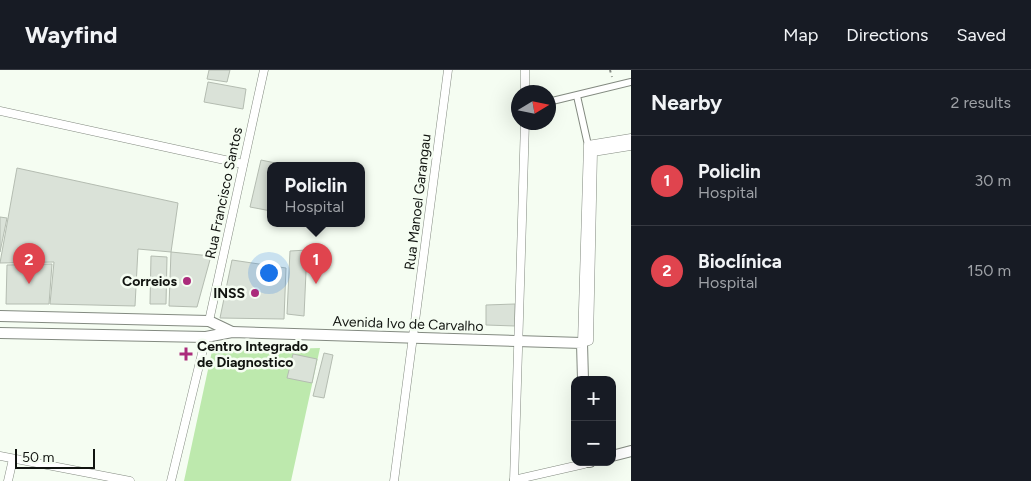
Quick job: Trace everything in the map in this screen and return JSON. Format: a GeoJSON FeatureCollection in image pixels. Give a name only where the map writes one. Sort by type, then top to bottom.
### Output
{"type":"FeatureCollection","features":[{"type":"Feature","properties":{"kind":"street","name":"Rua Francisco Santos"},"geometry":{"type":"LineString","coordinates":[[209,321],[264,70]]}},
{"type":"Feature","properties":{"kind":"street","name":"Rua Manoel Garangau"},"geometry":{"type":"LineString","coordinates":[[394,481],[448,70]]}},
{"type":"Feature","properties":{"kind":"street"},"geometry":{"type":"LineString","coordinates":[[525,70],[525,85]]}},
{"type":"Feature","properties":{"kind":"street"},"geometry":{"type":"LineString","coordinates":[[556,100],[631,82]]}},
{"type":"Feature","properties":{"kind":"street"},"geometry":{"type":"LineString","coordinates":[[576,96],[590,149],[586,342],[583,376]]}},
{"type":"Feature","properties":{"kind":"street"},"geometry":{"type":"LineString","coordinates":[[0,111],[243,164]]}},
{"type":"Feature","properties":{"kind":"street"},"geometry":{"type":"LineString","coordinates":[[525,130],[520,341],[514,481],[574,466]]}},
{"type":"Feature","properties":{"kind":"street"},"geometry":{"type":"LineString","coordinates":[[590,149],[631,138]]}},
{"type":"Feature","properties":{"kind":"street"},"geometry":{"type":"LineString","coordinates":[[590,149],[631,146]]}},
{"type":"Feature","properties":{"kind":"street","name":"Avenida Ivo de Carvalho"},"geometry":{"type":"LineString","coordinates":[[0,316],[209,321],[232,332]]}},
{"type":"Feature","properties":{"kind":"street"},"geometry":{"type":"LineString","coordinates":[[171,481],[209,321]]}},
{"type":"Feature","properties":{"kind":"street","name":"Avenida Ivo de Carvalho"},"geometry":{"type":"LineString","coordinates":[[0,332],[206,337],[232,332],[586,342]]}},
{"type":"Feature","properties":{"kind":"street"},"geometry":{"type":"LineString","coordinates":[[616,455],[631,451]]}},
{"type":"Feature","properties":{"kind":"street"},"geometry":{"type":"LineString","coordinates":[[0,456],[130,481]]}},
{"type":"Feature","properties":{"kind":"street"},"geometry":{"type":"LineString","coordinates":[[8,481],[13,458]]}},
{"type":"Feature","properties":{"kind":"green space"},"geometry":{"type":"Polygon","coordinates":[[[320,348],[291,481],[184,481],[212,351],[320,348]]]}},
{"type":"Feature","properties":{"kind":"building"},"geometry":{"type":"Polygon","coordinates":[[[209,70],[230,70],[227,82],[207,79],[209,70]]]}},
{"type":"Feature","properties":{"kind":"building"},"geometry":{"type":"Polygon","coordinates":[[[208,82],[246,89],[243,109],[204,102],[208,82]]]}},
{"type":"Feature","properties":{"kind":"building"},"geometry":{"type":"Polygon","coordinates":[[[261,160],[271,162],[267,162],[267,210],[250,207],[261,160]]]}},
{"type":"Feature","properties":{"kind":"building"},"geometry":{"type":"Polygon","coordinates":[[[17,168],[178,203],[171,252],[138,249],[135,306],[50,304],[54,262],[0,263],[17,168]]]}},
{"type":"Feature","properties":{"kind":"building"},"geometry":{"type":"Polygon","coordinates":[[[0,217],[7,218],[0,252],[0,217]]]}},
{"type":"Feature","properties":{"kind":"building"},"geometry":{"type":"Polygon","coordinates":[[[307,250],[304,316],[287,314],[290,251],[307,250]]]}},
{"type":"Feature","properties":{"kind":"building","name":"Correios"},"geometry":{"type":"Polygon","coordinates":[[[171,252],[211,256],[197,307],[169,306],[171,252]]]}},
{"type":"Feature","properties":{"kind":"building"},"geometry":{"type":"Polygon","coordinates":[[[151,256],[167,257],[166,304],[150,304],[151,256]]]}},
{"type":"Feature","properties":{"kind":"building","name":"INSS"},"geometry":{"type":"Polygon","coordinates":[[[232,260],[286,268],[284,319],[220,318],[232,260]]]}},
{"type":"Feature","properties":{"kind":"building"},"geometry":{"type":"Polygon","coordinates":[[[52,264],[49,304],[6,304],[7,265],[52,264]]]}},
{"type":"Feature","properties":{"kind":"building"},"geometry":{"type":"Polygon","coordinates":[[[515,304],[515,326],[486,325],[486,305],[515,304]]]}},
{"type":"Feature","properties":{"kind":"building"},"geometry":{"type":"Polygon","coordinates":[[[324,353],[333,355],[324,398],[313,396],[324,353]]]}},
{"type":"Feature","properties":{"kind":"building"},"geometry":{"type":"Polygon","coordinates":[[[293,354],[317,359],[312,383],[287,378],[293,354]]]}},
{"type":"Feature","properties":{"kind":"place","name":"Correios"},"geometry":{"type":"Point","coordinates":[187,281]}},
{"type":"Feature","properties":{"kind":"place","name":"Bioclínica"},"geometry":{"type":"Point","coordinates":[29,284]}},
{"type":"Feature","properties":{"kind":"place","name":"Policlin"},"geometry":{"type":"Point","coordinates":[316,284]}},
{"type":"Feature","properties":{"kind":"place","name":"INSS"},"geometry":{"type":"Point","coordinates":[255,293]}},
{"type":"Feature","properties":{"kind":"place","name":"Centro Integrado de Diagnostico"},"geometry":{"type":"Point","coordinates":[186,354]}}]}
